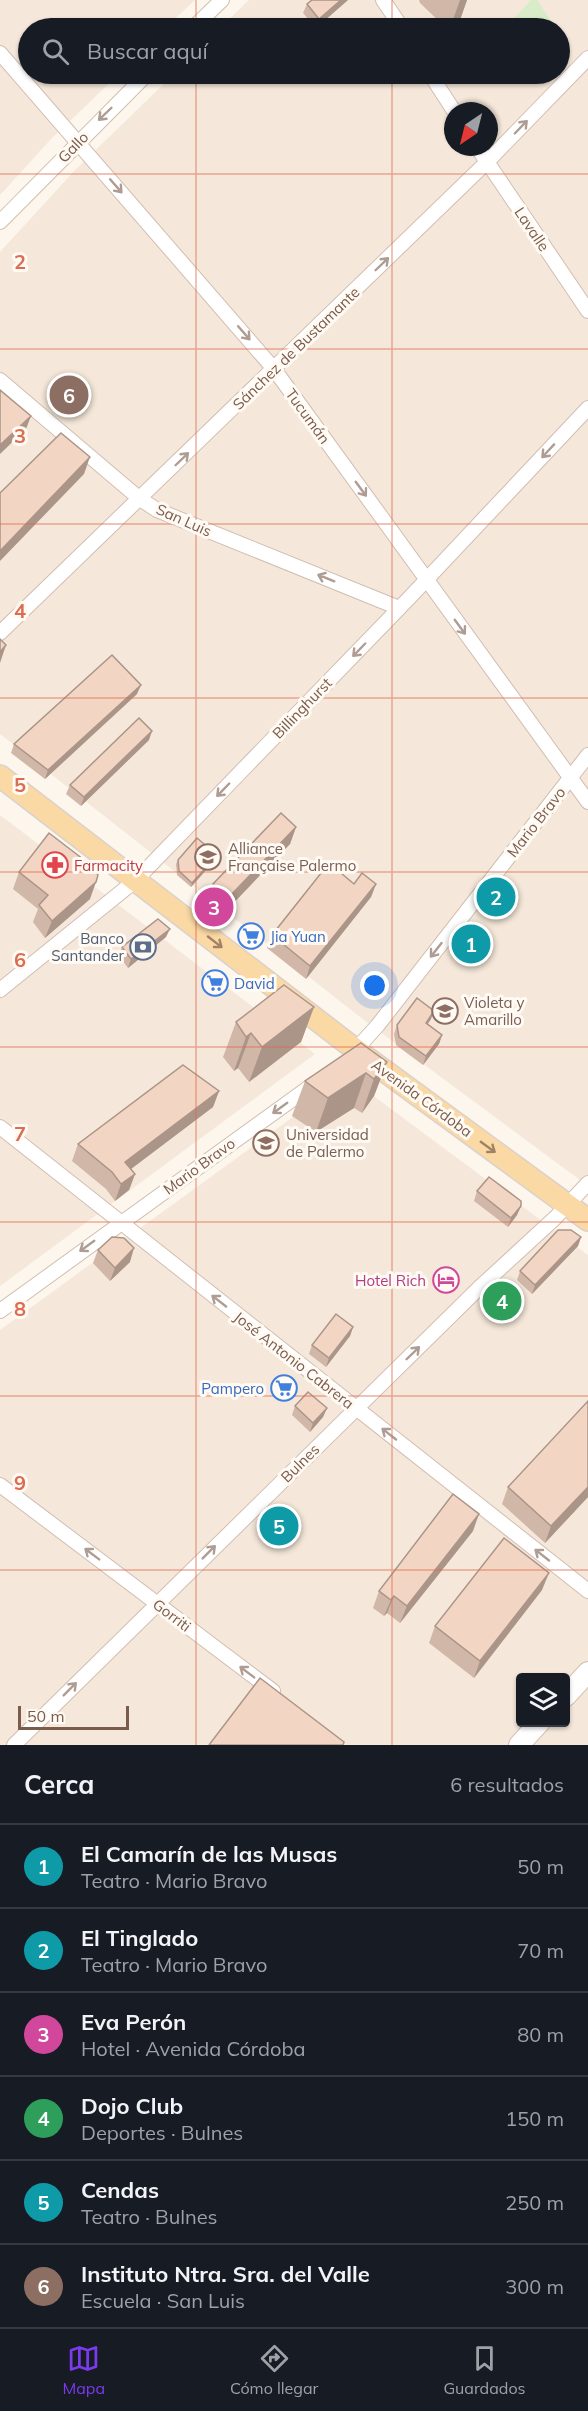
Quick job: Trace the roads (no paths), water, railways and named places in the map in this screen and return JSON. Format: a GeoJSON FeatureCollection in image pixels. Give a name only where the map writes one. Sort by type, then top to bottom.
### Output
{"type":"FeatureCollection","features":[{"type":"Feature","properties":{"kind":"main road","name":"Avenida Córdoba"},"geometry":{"type":"LineString","coordinates":[[0,776],[136,880],[350,1056],[588,1220]]}},
{"type":"Feature","properties":{"kind":"street"},"geometry":{"type":"LineString","coordinates":[[203,18],[222,0]]}},
{"type":"Feature","properties":{"kind":"street"},"geometry":{"type":"LineString","coordinates":[[383,0],[395,18]]}},
{"type":"Feature","properties":{"kind":"street","name":"Tucumán"},"geometry":{"type":"LineString","coordinates":[[0,53],[18,73]]}},
{"type":"Feature","properties":{"kind":"street","name":"Sánchez de Bustamante"},"geometry":{"type":"LineString","coordinates":[[570,77],[588,58]]}},
{"type":"Feature","properties":{"kind":"street","name":"Tucumán"},"geometry":{"type":"LineString","coordinates":[[27,84],[274,369],[588,802]]}},
{"type":"Feature","properties":{"kind":"street","name":"Gallo"},"geometry":{"type":"LineString","coordinates":[[0,222],[137,84]]}},
{"type":"Feature","properties":{"kind":"street"},"geometry":{"type":"LineString","coordinates":[[436,84],[448,102]]}},
{"type":"Feature","properties":{"kind":"street","name":"Sánchez de Bustamante"},"geometry":{"type":"LineString","coordinates":[[0,633],[487,162],[563,84]]}},
{"type":"Feature","properties":{"kind":"street","name":"Lavalle"},"geometry":{"type":"LineString","coordinates":[[483,156],[588,311]]}},
{"type":"Feature","properties":{"kind":"street","name":"San Luis"},"geometry":{"type":"LineString","coordinates":[[0,380],[140,499],[172,517],[399,608]]}},
{"type":"Feature","properties":{"kind":"street","name":"Billinghurst"},"geometry":{"type":"LineString","coordinates":[[0,990],[136,880],[426,580],[588,408]]}},
{"type":"Feature","properties":{"kind":"street","name":"Mario Bravo"},"geometry":{"type":"LineString","coordinates":[[350,1056],[588,755]]}},
{"type":"Feature","properties":{"kind":"street","name":"Mario Bravo"},"geometry":{"type":"LineString","coordinates":[[0,1311],[326,1075]]}},
{"type":"Feature","properties":{"kind":"street","name":"José Antonio Cabrera"},"geometry":{"type":"LineString","coordinates":[[0,1127],[588,1591]]}},
{"type":"Feature","properties":{"kind":"street","name":"Bulnes"},"geometry":{"type":"LineString","coordinates":[[14,1745],[480,1287],[555,1218],[588,1183]]}},
{"type":"Feature","properties":{"kind":"street","name":"Gorriti"},"geometry":{"type":"LineString","coordinates":[[0,1485],[288,1702]]}},
{"type":"Feature","properties":{"kind":"street"},"geometry":{"type":"LineString","coordinates":[[570,1692],[588,1672]]}},
{"type":"Feature","properties":{"kind":"street"},"geometry":{"type":"LineString","coordinates":[[519,1745],[535,1727]]}},
{"type":"Feature","properties":{"kind":"place","name":"Instituto Ntra. Sra. del Valle"},"geometry":{"type":"Point","coordinates":[69,395]}},
{"type":"Feature","properties":{"kind":"place","name":"Alliance Française Palermo"},"geometry":{"type":"Point","coordinates":[208,857]}},
{"type":"Feature","properties":{"kind":"place","name":"Farmacity"},"geometry":{"type":"Point","coordinates":[55,865]}},
{"type":"Feature","properties":{"kind":"place","name":"El Tinglado"},"geometry":{"type":"Point","coordinates":[496,897]}},
{"type":"Feature","properties":{"kind":"place","name":"Eva Perón"},"geometry":{"type":"Point","coordinates":[214,907]}},
{"type":"Feature","properties":{"kind":"place","name":"Jia Yuan"},"geometry":{"type":"Point","coordinates":[251,936]}},
{"type":"Feature","properties":{"kind":"place","name":"El Camarín de las Musas"},"geometry":{"type":"Point","coordinates":[471,944]}},
{"type":"Feature","properties":{"kind":"place","name":"Banco Santander"},"geometry":{"type":"Point","coordinates":[143,947]}},
{"type":"Feature","properties":{"kind":"place","name":"David"},"geometry":{"type":"Point","coordinates":[215,983]}},
{"type":"Feature","properties":{"kind":"place","name":"Violeta y Amarillo"},"geometry":{"type":"Point","coordinates":[445,1011]}},
{"type":"Feature","properties":{"kind":"place","name":"Universidad de Palermo"},"geometry":{"type":"Point","coordinates":[266,1143]}},
{"type":"Feature","properties":{"kind":"place","name":"Hotel Rich"},"geometry":{"type":"Point","coordinates":[446,1280]}},
{"type":"Feature","properties":{"kind":"place","name":"Dojo Club"},"geometry":{"type":"Point","coordinates":[502,1301]}},
{"type":"Feature","properties":{"kind":"place","name":"Pampero"},"geometry":{"type":"Point","coordinates":[284,1388]}},
{"type":"Feature","properties":{"kind":"place","name":"Cendas"},"geometry":{"type":"Point","coordinates":[279,1526]}}]}
